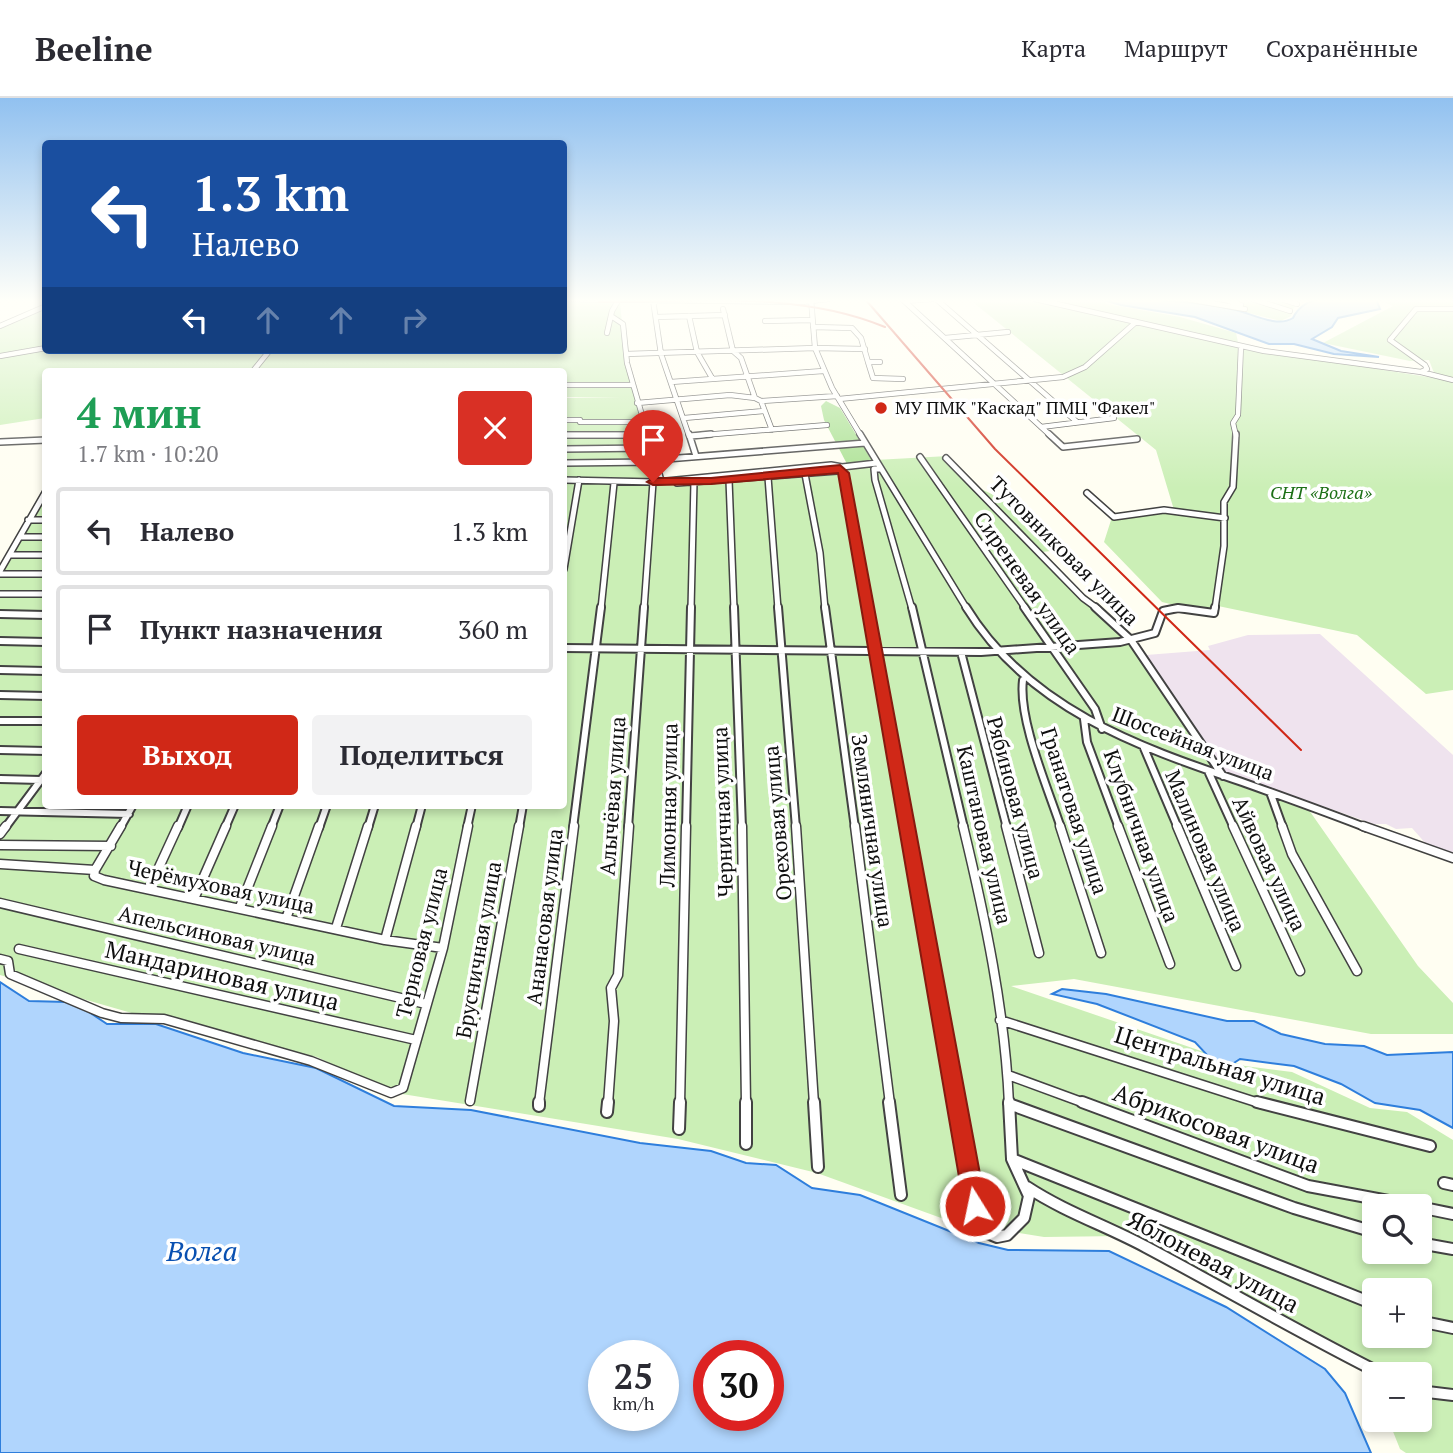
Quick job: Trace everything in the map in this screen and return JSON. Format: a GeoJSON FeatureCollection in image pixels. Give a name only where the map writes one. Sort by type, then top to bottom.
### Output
{"type":"FeatureCollection","features":[{"type":"Feature","properties":{"kind":"street"},"geometry":{"type":"LineString","coordinates":[[628,362],[654,461],[655,481]]}},
{"type":"Feature","properties":{"kind":"street"},"geometry":{"type":"LineString","coordinates":[[663,362],[696,456]]}},
{"type":"Feature","properties":{"kind":"street"},"geometry":{"type":"LineString","coordinates":[[703,362],[712,378]]}},
{"type":"Feature","properties":{"kind":"street"},"geometry":{"type":"LineString","coordinates":[[742,362],[745,376],[772,430]]}},
{"type":"Feature","properties":{"kind":"street","name":"Шоссейная улица"},"geometry":{"type":"LineString","coordinates":[[820,362],[877,463],[995,650],[1023,680],[1084,719],[1144,748],[1453,858]]}},
{"type":"Feature","properties":{"kind":"street"},"geometry":{"type":"LineString","coordinates":[[868,362],[873,378],[903,379]]}},
{"type":"Feature","properties":{"kind":"street"},"geometry":{"type":"LineString","coordinates":[[971,362],[1063,447],[1137,439]]}},
{"type":"Feature","properties":{"kind":"street"},"geometry":{"type":"LineString","coordinates":[[1008,362],[1077,422]]}},
{"type":"Feature","properties":{"kind":"street"},"geometry":{"type":"LineString","coordinates":[[637,403],[730,395],[758,399],[838,397],[995,385],[1063,377],[1085,368],[1091,362]]}},
{"type":"Feature","properties":{"kind":"street"},"geometry":{"type":"LineString","coordinates":[[567,648],[877,649],[961,652],[1131,640],[1155,633],[1163,611],[1178,608],[1216,613],[1226,518],[1225,500],[1233,487],[1236,433],[1233,423],[1238,415],[1240,362]]}},
{"type":"Feature","properties":{"kind":"street"},"geometry":{"type":"LineString","coordinates":[[1353,362],[1421,372],[1453,380]]}},
{"type":"Feature","properties":{"kind":"street"},"geometry":{"type":"LineString","coordinates":[[1421,362],[1427,369],[1421,372]]}},
{"type":"Feature","properties":{"kind":"street"},"geometry":{"type":"LineString","coordinates":[[671,382],[823,371]]}},
{"type":"Feature","properties":{"kind":"street"},"geometry":{"type":"LineString","coordinates":[[567,386],[633,385]]}},
{"type":"Feature","properties":{"kind":"street"},"geometry":{"type":"LineString","coordinates":[[684,418],[764,411]]}},
{"type":"Feature","properties":{"kind":"street"},"geometry":{"type":"LineString","coordinates":[[1041,427],[1114,418]]}},
{"type":"Feature","properties":{"kind":"street"},"geometry":{"type":"LineString","coordinates":[[567,420],[642,422]]}},
{"type":"Feature","properties":{"kind":"street"},"geometry":{"type":"LineString","coordinates":[[691,436],[827,425]]}},
{"type":"Feature","properties":{"kind":"street"},"geometry":{"type":"LineString","coordinates":[[567,435],[646,435]]}},
{"type":"Feature","properties":{"kind":"street"},"geometry":{"type":"LineString","coordinates":[[0,442],[42,440]]}},
{"type":"Feature","properties":{"kind":"street"},"geometry":{"type":"LineString","coordinates":[[567,463],[654,461],[865,443]]}},
{"type":"Feature","properties":{"kind":"street"},"geometry":{"type":"LineString","coordinates":[[567,449],[650,448]]}},
{"type":"Feature","properties":{"kind":"street","name":"Сиреневая улица"},"geometry":{"type":"LineString","coordinates":[[920,457],[1095,709],[1102,729]]}},
{"type":"Feature","properties":{"kind":"street","name":"Тутовниковая улица"},"geometry":{"type":"LineString","coordinates":[[946,457],[1083,598],[1111,619],[1131,640],[1223,776]]}},
{"type":"Feature","properties":{"kind":"street"},"geometry":{"type":"LineString","coordinates":[[655,481],[694,482],[805,474],[877,463]]}},
{"type":"Feature","properties":{"kind":"street","name":"Каштановая улица"},"geometry":{"type":"LineString","coordinates":[[877,463],[874,469],[875,480],[923,650],[983,910],[1008,1075],[1012,1159],[1026,1186]]}},
{"type":"Feature","properties":{"kind":"street"},"geometry":{"type":"LineString","coordinates":[[567,480],[655,481],[841,468]]}},
{"type":"Feature","properties":{"kind":"street"},"geometry":{"type":"LineString","coordinates":[[841,468],[846,479],[976,1222],[980,1230],[997,1237],[1007,1235],[1024,1218],[1029,1196],[1026,1186]]}},
{"type":"Feature","properties":{"kind":"street","name":"Земляничная улица"},"geometry":{"type":"LineString","coordinates":[[805,474],[817,535],[829,649],[901,1195]]}},
{"type":"Feature","properties":{"kind":"street","name":"Ореховая улица"},"geometry":{"type":"LineString","coordinates":[[768,477],[806,959],[818,1167]]}},
{"type":"Feature","properties":{"kind":"street"},"geometry":{"type":"LineString","coordinates":[[567,551],[579,480]]}},
{"type":"Feature","properties":{"kind":"street","name":"Черничная улица"},"geometry":{"type":"LineString","coordinates":[[729,480],[744,873],[746,1144]]}},
{"type":"Feature","properties":{"kind":"street","name":"Алычёвая улица"},"geometry":{"type":"LineString","coordinates":[[607,1112],[614,1021],[611,988],[618,975],[655,481]]}},
{"type":"Feature","properties":{"kind":"street","name":"Ананасовая улица"},"geometry":{"type":"LineString","coordinates":[[539,1106],[563,927],[584,726],[610,544],[614,482]]}},
{"type":"Feature","properties":{"kind":"street","name":"Лимонная улица"},"geometry":{"type":"LineString","coordinates":[[679,1129],[694,482]]}},
{"type":"Feature","properties":{"kind":"street"},"geometry":{"type":"LineString","coordinates":[[1087,493],[1114,517],[1164,510],[1226,518]]}},
{"type":"Feature","properties":{"kind":"street"},"geometry":{"type":"LineString","coordinates":[[42,497],[0,573],[42,574]]}},
{"type":"Feature","properties":{"kind":"street"},"geometry":{"type":"LineString","coordinates":[[28,520],[42,520]]}},
{"type":"Feature","properties":{"kind":"street"},"geometry":{"type":"LineString","coordinates":[[20,537],[42,537]]}},
{"type":"Feature","properties":{"kind":"street"},"geometry":{"type":"LineString","coordinates":[[10,555],[42,555]]}},
{"type":"Feature","properties":{"kind":"street"},"geometry":{"type":"LineString","coordinates":[[0,594],[42,594]]}},
{"type":"Feature","properties":{"kind":"street"},"geometry":{"type":"LineString","coordinates":[[0,614],[42,615]]}},
{"type":"Feature","properties":{"kind":"street"},"geometry":{"type":"LineString","coordinates":[[0,641],[42,642]]}},
{"type":"Feature","properties":{"kind":"street","name":"Рябиновая улица"},"geometry":{"type":"LineString","coordinates":[[961,652],[1001,817],[1039,953]]}},
{"type":"Feature","properties":{"kind":"street"},"geometry":{"type":"LineString","coordinates":[[0,670],[42,671]]}},
{"type":"Feature","properties":{"kind":"street","name":"Гранатовая улица"},"geometry":{"type":"LineString","coordinates":[[1023,680],[1023,707],[1101,953]]}},
{"type":"Feature","properties":{"kind":"street"},"geometry":{"type":"LineString","coordinates":[[0,695],[42,696]]}},
{"type":"Feature","properties":{"kind":"street","name":"Клубничная улица"},"geometry":{"type":"LineString","coordinates":[[1084,719],[1087,742],[1170,964]]}},
{"type":"Feature","properties":{"kind":"street"},"geometry":{"type":"LineString","coordinates":[[0,721],[42,722]]}},
{"type":"Feature","properties":{"kind":"street","name":"Малиновая улица"},"geometry":{"type":"LineString","coordinates":[[1144,748],[1236,966]]}},
{"type":"Feature","properties":{"kind":"street"},"geometry":{"type":"LineString","coordinates":[[0,750],[42,751]]}},
{"type":"Feature","properties":{"kind":"street","name":"Айвовая улица"},"geometry":{"type":"LineString","coordinates":[[1209,771],[1300,971]]}},
{"type":"Feature","properties":{"kind":"street"},"geometry":{"type":"LineString","coordinates":[[0,779],[42,780]]}},
{"type":"Feature","properties":{"kind":"street"},"geometry":{"type":"LineString","coordinates":[[0,834],[42,781]]}},
{"type":"Feature","properties":{"kind":"street"},"geometry":{"type":"LineString","coordinates":[[1270,792],[1292,854],[1357,971]]}},
{"type":"Feature","properties":{"kind":"street"},"geometry":{"type":"LineString","coordinates":[[95,870],[131,809]]}},
{"type":"Feature","properties":{"kind":"street"},"geometry":{"type":"LineString","coordinates":[[149,889],[186,809]]}},
{"type":"Feature","properties":{"kind":"street"},"geometry":{"type":"LineString","coordinates":[[194,899],[233,809]]}},
{"type":"Feature","properties":{"kind":"street"},"geometry":{"type":"LineString","coordinates":[[240,907],[278,809]]}},
{"type":"Feature","properties":{"kind":"street"},"geometry":{"type":"LineString","coordinates":[[286,919],[326,809]]}},
{"type":"Feature","properties":{"kind":"street"},"geometry":{"type":"LineString","coordinates":[[336,928],[374,809]]}},
{"type":"Feature","properties":{"kind":"street"},"geometry":{"type":"LineString","coordinates":[[385,940],[421,809]]}},
{"type":"Feature","properties":{"kind":"street","name":"Терновая улица"},"geometry":{"type":"LineString","coordinates":[[0,959],[8,961],[10,974],[55,996],[118,1017],[140,1015],[164,1019],[311,1061],[384,1092],[398,1092],[402,1088],[443,948],[471,809]]}},
{"type":"Feature","properties":{"kind":"street","name":"Брусничная улица"},"geometry":{"type":"LineString","coordinates":[[470,1101],[522,809]]}},
{"type":"Feature","properties":{"kind":"street"},"geometry":{"type":"LineString","coordinates":[[0,811],[129,814]]}},
{"type":"Feature","properties":{"kind":"street"},"geometry":{"type":"LineString","coordinates":[[0,845],[111,846]]}},
{"type":"Feature","properties":{"kind":"street","name":"Черёмуховая улица"},"geometry":{"type":"LineString","coordinates":[[0,864],[95,870],[94,876],[97,879],[240,907],[385,940],[443,948]]}},
{"type":"Feature","properties":{"kind":"street","name":"Апельсиновая улица"},"geometry":{"type":"LineString","coordinates":[[0,903],[426,1004]]}},
{"type":"Feature","properties":{"kind":"street","name":"Мандариновая улица"},"geometry":{"type":"LineString","coordinates":[[19,949],[416,1040]]}},
{"type":"Feature","properties":{"kind":"street","name":"Центральная улица"},"geometry":{"type":"LineString","coordinates":[[1000,1020],[1274,1108],[1430,1146]]}},
{"type":"Feature","properties":{"kind":"street","name":"Абрикосовая улица"},"geometry":{"type":"LineString","coordinates":[[1008,1075],[1308,1186],[1362,1196]]}},
{"type":"Feature","properties":{"kind":"street"},"geometry":{"type":"LineString","coordinates":[[1009,1104],[1294,1208],[1362,1229]]}},
{"type":"Feature","properties":{"kind":"street","name":"Яблоневая улица"},"geometry":{"type":"LineString","coordinates":[[1012,1159],[1362,1299]]}},
{"type":"Feature","properties":{"kind":"street","name":"Яблоневая улица"},"geometry":{"type":"LineString","coordinates":[[1026,1186],[1050,1202],[1144,1246],[1282,1323],[1362,1364]]}},
{"type":"Feature","properties":{"kind":"street","name":"Абрикосовая улица"},"geometry":{"type":"LineString","coordinates":[[1432,1209],[1453,1214]]}},
{"type":"Feature","properties":{"kind":"street"},"geometry":{"type":"LineString","coordinates":[[1432,1245],[1453,1249]]}},
{"type":"Feature","properties":{"kind":"street"},"geometry":{"type":"LineString","coordinates":[[1432,1325],[1453,1328]]}},
{"type":"Feature","properties":{"kind":"street"},"geometry":{"type":"LineString","coordinates":[[1432,1393],[1453,1395]]}},
{"type":"Feature","properties":{"kind":"shaded area"},"geometry":{"type":"Polygon","coordinates":[[[1320,634],[1453,755],[1453,854],[1427,845],[1412,828],[1396,829],[1386,824],[1374,824],[1224,772],[1146,655],[1210,650],[1208,646],[1248,635],[1320,634]]]}},
{"type":"Feature","properties":{"kind":"green space"},"geometry":{"type":"Polygon","coordinates":[[[0,362],[627,362],[656,482],[841,472],[841,467],[876,464],[875,460],[948,456],[981,489],[1019,507],[1060,550],[1042,552],[1083,596],[1109,615],[1133,641],[1220,774],[1304,803],[1418,966],[1453,1003],[1453,1034],[1371,1034],[1074,979],[1011,986],[1245,1066],[1292,1072],[1370,1108],[1407,1112],[1453,1140],[1453,1453],[1406,1453],[1400,1449],[1393,1432],[1432,1432],[1432,1362],[1364,1362],[1362,1357],[1121,1236],[1044,1237],[955,1223],[817,1173],[678,1139],[390,1092],[317,1057],[142,1016],[0,975],[0,569],[42,498],[42,809],[567,809],[567,398],[621,397],[567,397],[567,368],[42,368],[42,418],[0,425],[0,362]]]}},
{"type":"Feature","properties":{"kind":"green space","name":"СНТ «Волга»"},"geometry":{"type":"Polygon","coordinates":[[[1047,362],[1335,362],[1453,381],[1453,690],[1426,694],[1357,635],[1218,606],[1216,615],[1162,602],[1104,542],[1112,517],[1174,510],[1156,450],[1047,362]]]}},
{"type":"Feature","properties":{"kind":"green space"},"geometry":{"type":"Polygon","coordinates":[[[1430,362],[1453,362],[1453,379],[1434,373],[1430,362]]]}},
{"type":"Feature","properties":{"kind":"green space"},"geometry":{"type":"Polygon","coordinates":[[[826,401],[840,408],[872,461],[847,464],[824,420],[821,406],[826,401]]]}},
{"type":"Feature","properties":{"kind":"water","name":"Волга"},"geometry":{"type":"Polygon","coordinates":[[[0,982],[29,1001],[67,1002],[86,1010],[107,1024],[156,1024],[243,1053],[316,1068],[394,1106],[471,1110],[640,1143],[711,1151],[746,1163],[776,1165],[812,1188],[860,1195],[979,1243],[1008,1250],[1109,1251],[1226,1307],[1325,1369],[1345,1393],[1371,1453],[0,1453],[0,982]]]}},
{"type":"Feature","properties":{"kind":"water"},"geometry":{"type":"Polygon","coordinates":[[[1062,989],[1106,994],[1227,1021],[1254,1021],[1281,1034],[1325,1044],[1364,1046],[1387,1055],[1453,1052],[1453,1128],[1420,1110],[1375,1103],[1341,1084],[1294,1066],[1240,1059],[1217,1074],[1209,1057],[1195,1042],[1097,1004],[1052,994],[1062,989]]]}},
{"type":"Feature","properties":{"kind":"railway"},"geometry":{"type":"LineString","coordinates":[[920,362],[995,449],[1301,750]]}},
{"type":"Feature","properties":{"kind":"place","name":"МУ ПМК \"Каскад\" ПМЦ \"Факел\""},"geometry":{"type":"Point","coordinates":[881,408]}},
{"type":"Feature","properties":{"kind":"route"},"geometry":{"type":"LineString","coordinates":[[653,482],[668,484],[840,469],[844,473],[975,1206]]}}]}
